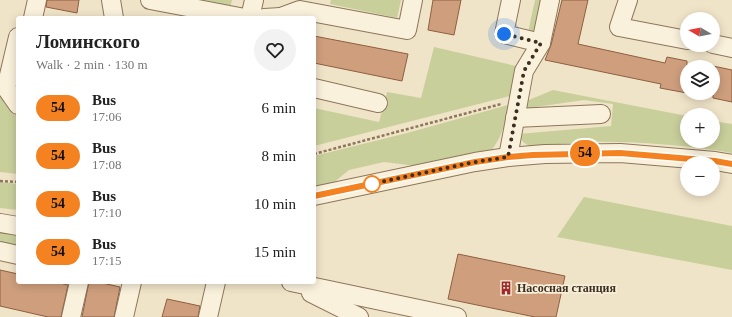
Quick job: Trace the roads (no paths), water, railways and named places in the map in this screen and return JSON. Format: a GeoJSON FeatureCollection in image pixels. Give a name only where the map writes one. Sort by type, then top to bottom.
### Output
{"type":"FeatureCollection","features":[{"type":"Feature","properties":{"kind":"street"},"geometry":{"type":"LineString","coordinates":[[33,16],[37,0]]}},
{"type":"Feature","properties":{"kind":"street"},"geometry":{"type":"LineString","coordinates":[[111,0],[114,16]]}},
{"type":"Feature","properties":{"kind":"street"},"geometry":{"type":"LineString","coordinates":[[150,0],[234,16]]}},
{"type":"Feature","properties":{"kind":"street"},"geometry":{"type":"LineString","coordinates":[[250,16],[254,0]]}},
{"type":"Feature","properties":{"kind":"street"},"geometry":{"type":"LineString","coordinates":[[281,16],[300,10],[320,7],[407,30],[413,0]]}},
{"type":"Feature","properties":{"kind":"street"},"geometry":{"type":"LineString","coordinates":[[511,0],[504,34],[541,43]]}},
{"type":"Feature","properties":{"kind":"street"},"geometry":{"type":"LineString","coordinates":[[508,157],[524,71],[541,43],[550,0]]}},
{"type":"Feature","properties":{"kind":"street"},"geometry":{"type":"LineString","coordinates":[[628,0],[619,27],[680,39]]}},
{"type":"Feature","properties":{"kind":"street"},"geometry":{"type":"LineString","coordinates":[[720,45],[732,48]]}},
{"type":"Feature","properties":{"kind":"street"},"geometry":{"type":"LineString","coordinates":[[16,46],[6,88],[16,102]]}},
{"type":"Feature","properties":{"kind":"street"},"geometry":{"type":"LineString","coordinates":[[316,88],[378,103]]}},
{"type":"Feature","properties":{"kind":"street"},"geometry":{"type":"LineString","coordinates":[[515,118],[601,114]]}},
{"type":"Feature","properties":{"kind":"street"},"geometry":{"type":"LineString","coordinates":[[316,196],[475,162],[508,157],[545,154],[620,153],[715,161],[732,164]]}},
{"type":"Feature","properties":{"kind":"street"},"geometry":{"type":"LineString","coordinates":[[0,223],[16,226]]}},
{"type":"Feature","properties":{"kind":"street"},"geometry":{"type":"LineString","coordinates":[[0,251],[16,255]]}},
{"type":"Feature","properties":{"kind":"street"},"geometry":{"type":"LineString","coordinates":[[71,317],[79,284]]}},
{"type":"Feature","properties":{"kind":"street"},"geometry":{"type":"LineString","coordinates":[[124,317],[132,284]]}},
{"type":"Feature","properties":{"kind":"street"},"geometry":{"type":"LineString","coordinates":[[208,317],[216,284]]}},
{"type":"Feature","properties":{"kind":"street"},"geometry":{"type":"LineString","coordinates":[[289,284],[359,317]]}},
{"type":"Feature","properties":{"kind":"street"},"geometry":{"type":"LineString","coordinates":[[300,284],[457,317]]}},
{"type":"Feature","properties":{"kind":"place","name":"Насосная станция"},"geometry":{"type":"Point","coordinates":[506,288]}}]}
